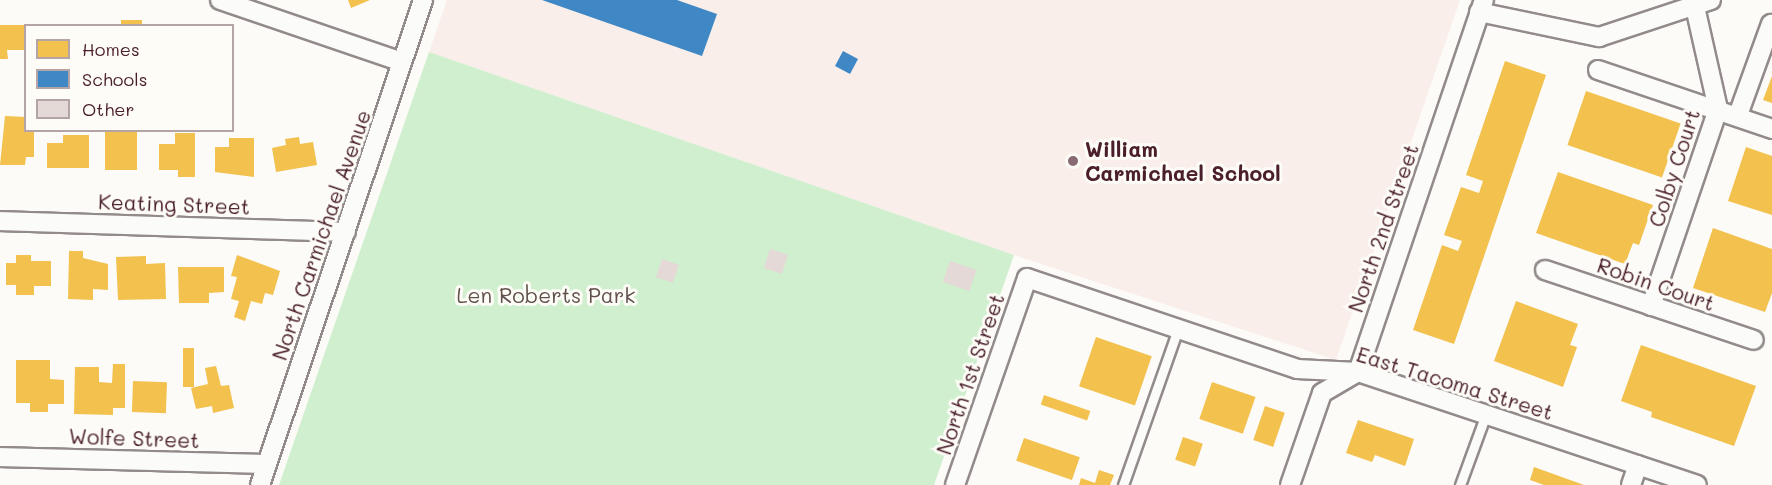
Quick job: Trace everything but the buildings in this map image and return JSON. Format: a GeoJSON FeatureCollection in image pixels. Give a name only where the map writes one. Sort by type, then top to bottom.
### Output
{"type":"FeatureCollection","features":[{"type":"Feature","properties":{"kind":"street"},"geometry":{"type":"LineString","coordinates":[[220,0],[402,62]]}},
{"type":"Feature","properties":{"kind":"street","name":"North Carmichael Avenue"},"geometry":{"type":"LineString","coordinates":[[260,485],[423,0]]}},
{"type":"Feature","properties":{"kind":"street"},"geometry":{"type":"LineString","coordinates":[[1481,6],[1599,37],[1703,4]]}},
{"type":"Feature","properties":{"kind":"street","name":"Colby Court"},"geometry":{"type":"LineString","coordinates":[[1651,306],[1718,109],[1703,4]]}},
{"type":"Feature","properties":{"kind":"street","name":"North 2nd Street"},"geometry":{"type":"LineString","coordinates":[[1358,372],[1481,6]]}},
{"type":"Feature","properties":{"kind":"street"},"geometry":{"type":"LineString","coordinates":[[1738,116],[1771,24]]}},
{"type":"Feature","properties":{"kind":"street"},"geometry":{"type":"LineString","coordinates":[[1598,70],[1772,129]]}},
{"type":"Feature","properties":{"kind":"street","name":"Keating Street"},"geometry":{"type":"LineString","coordinates":[[0,221],[346,232]]}},
{"type":"Feature","properties":{"kind":"street","name":"Robin Court"},"geometry":{"type":"LineString","coordinates":[[1545,270],[1754,340]]}},
{"type":"Feature","properties":{"kind":"street","name":"East Tacoma Street"},"geometry":{"type":"LineString","coordinates":[[1027,278],[1298,369],[1358,372],[1697,485]]}},
{"type":"Feature","properties":{"kind":"street","name":"North 1st Street"},"geometry":{"type":"LineString","coordinates":[[955,485],[1027,278]]}},
{"type":"Feature","properties":{"kind":"street"},"geometry":{"type":"LineString","coordinates":[[1290,485],[1322,393],[1358,372]]}},
{"type":"Feature","properties":{"kind":"street","name":"Wolfe Street"},"geometry":{"type":"LineString","coordinates":[[0,457],[267,464]]}},
{"type":"Feature","properties":{"kind":"street"},"geometry":{"type":"LineString","coordinates":[[1631,485],[1638,465]]}},
{"type":"Feature","properties":{"kind":"lane"},"geometry":{"type":"LineString","coordinates":[[1123,485],[1178,329]]}},
{"type":"Feature","properties":{"kind":"lane"},"geometry":{"type":"LineString","coordinates":[[1460,485],[1486,414]]}},
{"type":"Feature","properties":{"kind":"shaded area","name":"William Carmichael School"},"geometry":{"type":"Polygon","coordinates":[[[447,0],[1460,0],[1336,360],[1014,255],[429,52],[447,0]]]}},
{"type":"Feature","properties":{"kind":"green space","name":"Len Roberts Park"},"geometry":{"type":"Polygon","coordinates":[[[429,52],[1014,255],[934,485],[279,485],[429,52]]]}},
{"type":"Feature","properties":{"kind":"place","name":"William Carmichael School"},"geometry":{"type":"Point","coordinates":[1073,161]}}]}
